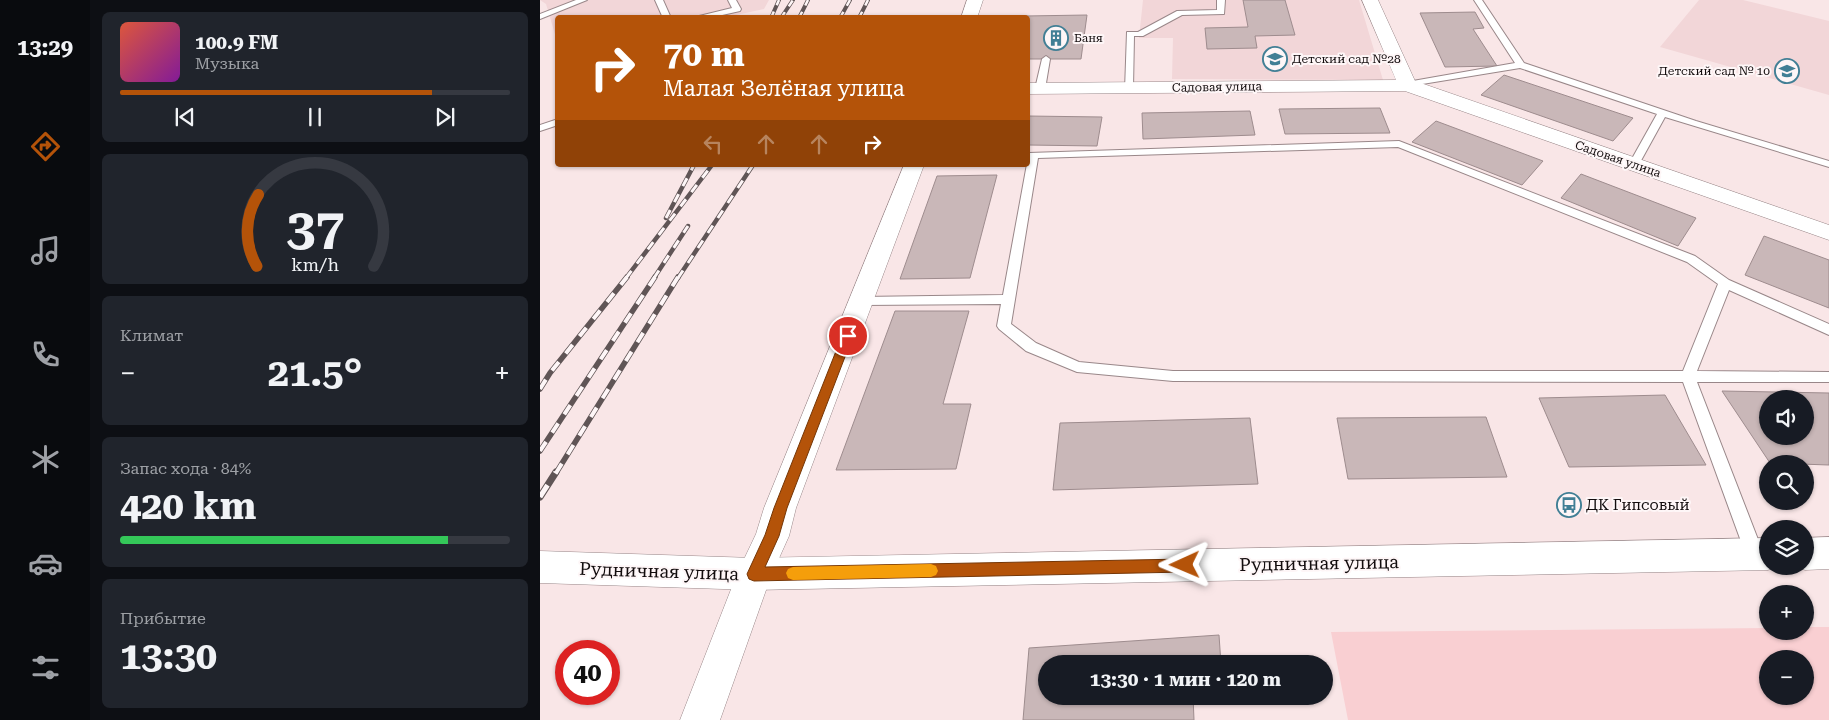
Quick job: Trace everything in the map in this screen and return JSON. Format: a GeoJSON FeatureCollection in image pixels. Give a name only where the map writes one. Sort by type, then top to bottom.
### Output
{"type":"FeatureCollection","features":[{"type":"Feature","properties":{"kind":"street"},"geometry":{"type":"LineString","coordinates":[[970,15],[975,0]]}},
{"type":"Feature","properties":{"kind":"street"},"geometry":{"type":"LineString","coordinates":[[1370,0],[1407,85]]}},
{"type":"Feature","properties":{"kind":"street","name":"Садовая улица"},"geometry":{"type":"LineString","coordinates":[[1034,89],[1407,85],[1829,233]]}},
{"type":"Feature","properties":{"kind":"street"},"geometry":{"type":"LineString","coordinates":[[700,720],[754,574],[772,536],[780,508],[913,167]]}},
{"type":"Feature","properties":{"kind":"street"},"geometry":{"type":"LineString","coordinates":[[1814,554],[1829,553]]}},
{"type":"Feature","properties":{"kind":"street","name":"Рудничная улица"},"geometry":{"type":"LineString","coordinates":[[540,566],[754,574],[1759,554]]}},
{"type":"Feature","properties":{"kind":"lane"},"geometry":{"type":"LineString","coordinates":[[540,17],[583,0]]}},
{"type":"Feature","properties":{"kind":"lane"},"geometry":{"type":"LineString","coordinates":[[659,0],[666,15]]}},
{"type":"Feature","properties":{"kind":"lane"},"geometry":{"type":"LineString","coordinates":[[710,15],[738,9],[732,0]]}},
{"type":"Feature","properties":{"kind":"lane"},"geometry":{"type":"LineString","coordinates":[[1128,88],[1130,34],[1140,34],[1180,13],[1221,12],[1221,0]]}},
{"type":"Feature","properties":{"kind":"lane"},"geometry":{"type":"LineString","coordinates":[[1478,0],[1521,65]]}},
{"type":"Feature","properties":{"kind":"lane"},"geometry":{"type":"LineString","coordinates":[[1034,89],[1046,59]]}},
{"type":"Feature","properties":{"kind":"lane"},"geometry":{"type":"LineString","coordinates":[[1407,85],[1521,65],[1829,164]]}},
{"type":"Feature","properties":{"kind":"lane"},"geometry":{"type":"LineString","coordinates":[[1634,164],[1663,112]]}},
{"type":"Feature","properties":{"kind":"lane"},"geometry":{"type":"LineString","coordinates":[[540,128],[555,123]]}},
{"type":"Feature","properties":{"kind":"lane"},"geometry":{"type":"LineString","coordinates":[[1829,330],[1725,283],[1691,259],[1399,144],[1033,155],[1007,299],[1004,326],[1031,347],[1077,367],[1174,376],[1829,377]]}},
{"type":"Feature","properties":{"kind":"lane"},"geometry":{"type":"LineString","coordinates":[[1725,283],[1688,376],[1759,549]]}},
{"type":"Feature","properties":{"kind":"lane"},"geometry":{"type":"LineString","coordinates":[[861,301],[1007,299]]}},
{"type":"Feature","properties":{"kind":"shaded area"},"geometry":{"type":"Polygon","coordinates":[[[540,0],[769,0],[764,9],[736,15],[555,15],[555,34],[546,4],[540,0]]]}},
{"type":"Feature","properties":{"kind":"shaded area","name":"Детский сад №28"},"geometry":{"type":"Polygon","coordinates":[[[1143,0],[1359,0],[1383,80],[1172,79],[1173,38],[1139,38],[1143,0]]]}},
{"type":"Feature","properties":{"kind":"shaded area","name":"Детский сад № 10"},"geometry":{"type":"Polygon","coordinates":[[[1699,0],[1743,0],[1829,21],[1829,95],[1660,47],[1699,0]]]}},
{"type":"Feature","properties":{"kind":"shaded area"},"geometry":{"type":"Polygon","coordinates":[[[1814,627],[1829,627],[1829,720],[1348,720],[1331,632],[1759,628],[1759,640],[1814,640],[1814,627]]]}},
{"type":"Feature","properties":{"kind":"building"},"geometry":{"type":"Polygon","coordinates":[[[1243,0],[1285,0],[1295,35],[1255,36],[1257,48],[1207,49],[1205,28],[1248,27],[1243,0]]]}},
{"type":"Feature","properties":{"kind":"building"},"geometry":{"type":"Polygon","coordinates":[[[1475,12],[1484,28],[1473,29],[1497,66],[1445,67],[1420,13],[1475,12]]]}},
{"type":"Feature","properties":{"kind":"building","name":"Баня"},"geometry":{"type":"Polygon","coordinates":[[[1087,15],[1081,59],[1030,59],[1030,16],[1087,15]]]}},
{"type":"Feature","properties":{"kind":"building"},"geometry":{"type":"Polygon","coordinates":[[[1504,75],[1633,118],[1613,141],[1481,95],[1504,75]]]}},
{"type":"Feature","properties":{"kind":"building"},"geometry":{"type":"Polygon","coordinates":[[[1380,108],[1390,133],[1285,134],[1279,109],[1380,108]]]}},
{"type":"Feature","properties":{"kind":"building"},"geometry":{"type":"Polygon","coordinates":[[[1250,111],[1255,135],[1143,139],[1142,113],[1250,111]]]}},
{"type":"Feature","properties":{"kind":"building"},"geometry":{"type":"Polygon","coordinates":[[[1030,116],[1102,117],[1097,146],[1030,145],[1030,116]]]}},
{"type":"Feature","properties":{"kind":"building"},"geometry":{"type":"Polygon","coordinates":[[[1436,121],[1543,161],[1522,185],[1412,142],[1436,121]]]}},
{"type":"Feature","properties":{"kind":"building"},"geometry":{"type":"Polygon","coordinates":[[[1581,174],[1696,218],[1678,246],[1561,198],[1581,174]]]}},
{"type":"Feature","properties":{"kind":"building"},"geometry":{"type":"Polygon","coordinates":[[[997,175],[970,278],[900,279],[937,176],[997,175]]]}},
{"type":"Feature","properties":{"kind":"building"},"geometry":{"type":"Polygon","coordinates":[[[1764,236],[1829,260],[1829,308],[1745,275],[1764,236]]]}},
{"type":"Feature","properties":{"kind":"building"},"geometry":{"type":"Polygon","coordinates":[[[895,311],[969,311],[943,404],[971,404],[956,469],[836,470],[895,311]]]}},
{"type":"Feature","properties":{"kind":"building"},"geometry":{"type":"Polygon","coordinates":[[[1722,391],[1759,392],[1759,445],[1814,445],[1814,393],[1829,393],[1829,465],[1814,464],[1814,455],[1765,455],[1722,391]]]}},
{"type":"Feature","properties":{"kind":"building"},"geometry":{"type":"Polygon","coordinates":[[[1665,395],[1706,465],[1569,467],[1539,398],[1665,395]]]}},
{"type":"Feature","properties":{"kind":"building"},"geometry":{"type":"Polygon","coordinates":[[[1486,417],[1507,477],[1348,479],[1337,418],[1486,417]]]}},
{"type":"Feature","properties":{"kind":"building"},"geometry":{"type":"Polygon","coordinates":[[[1250,418],[1258,484],[1053,490],[1060,423],[1250,418]]]}},
{"type":"Feature","properties":{"kind":"building"},"geometry":{"type":"Polygon","coordinates":[[[1219,635],[1220,655],[1038,655],[1038,705],[1193,705],[1194,720],[1023,720],[1029,648],[1219,635]]]}},
{"type":"Feature","properties":{"kind":"railway"},"geometry":{"type":"LineString","coordinates":[[772,15],[779,0]]}},
{"type":"Feature","properties":{"kind":"railway"},"geometry":{"type":"LineString","coordinates":[[783,15],[793,0]]}},
{"type":"Feature","properties":{"kind":"railway"},"geometry":{"type":"LineString","coordinates":[[800,15],[808,0]]}},
{"type":"Feature","properties":{"kind":"railway"},"geometry":{"type":"LineString","coordinates":[[842,15],[850,0]]}},
{"type":"Feature","properties":{"kind":"railway"},"geometry":{"type":"LineString","coordinates":[[860,15],[868,0]]}},
{"type":"Feature","properties":{"kind":"railway"},"geometry":{"type":"LineString","coordinates":[[666,218],[693,167]]}},
{"type":"Feature","properties":{"kind":"railway"},"geometry":{"type":"LineString","coordinates":[[626,278],[710,167]]}},
{"type":"Feature","properties":{"kind":"railway"},"geometry":{"type":"LineString","coordinates":[[678,278],[752,167]]}},
{"type":"Feature","properties":{"kind":"railway"},"geometry":{"type":"LineString","coordinates":[[654,278],[688,226]]}},
{"type":"Feature","properties":{"kind":"railway"},"geometry":{"type":"LineString","coordinates":[[540,389],[550,373],[627,277]]}},
{"type":"Feature","properties":{"kind":"railway"},"geometry":{"type":"LineString","coordinates":[[540,451],[655,277]]}},
{"type":"Feature","properties":{"kind":"railway"},"geometry":{"type":"LineString","coordinates":[[556,473],[678,277]]}},
{"type":"Feature","properties":{"kind":"railway"},"geometry":{"type":"LineString","coordinates":[[540,497],[556,472]]}},
{"type":"Feature","properties":{"kind":"slow traffic"},"geometry":{"type":"LineString","coordinates":[[793,573],[931,571]]}},
{"type":"Feature","properties":{"kind":"place","name":"Баня"},"geometry":{"type":"Point","coordinates":[1056,38]}},
{"type":"Feature","properties":{"kind":"place","name":"Детский сад №28"},"geometry":{"type":"Point","coordinates":[1275,59]}},
{"type":"Feature","properties":{"kind":"place","name":"Детский сад № 10"},"geometry":{"type":"Point","coordinates":[1787,71]}},
{"type":"Feature","properties":{"kind":"place","name":"ДК Гипсовый"},"geometry":{"type":"Point","coordinates":[1569,505]}},
{"type":"Feature","properties":{"kind":"route"},"geometry":{"type":"LineString","coordinates":[[848,336],[780,508],[772,536],[754,574],[1185,565]]}}]}
